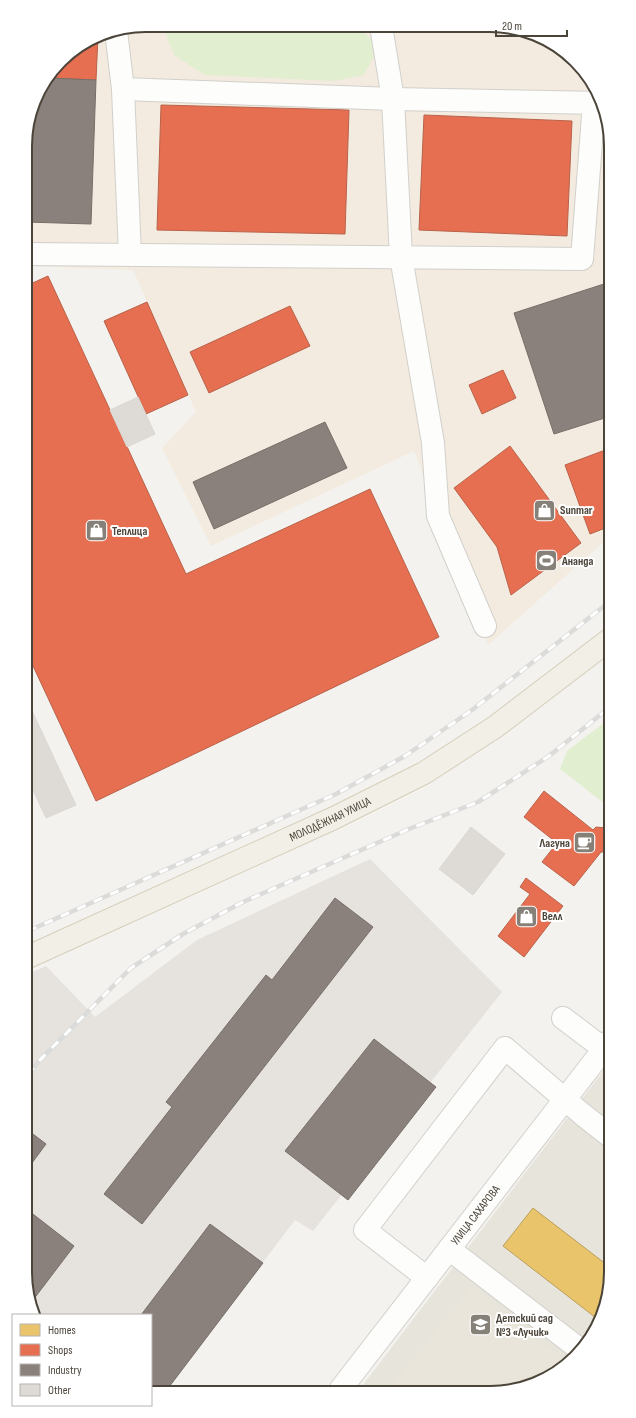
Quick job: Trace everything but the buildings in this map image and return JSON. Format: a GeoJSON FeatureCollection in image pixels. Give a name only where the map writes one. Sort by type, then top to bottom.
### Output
{"type":"FeatureCollection","features":[{"type":"Feature","properties":{"kind":"main road","name":"МОЛОДЁЖНАЯ УЛИЦА"},"geometry":{"type":"LineString","coordinates":[[32,955],[334,818],[424,773],[495,727],[604,644]]}},
{"type":"Feature","properties":{"kind":"street"},"geometry":{"type":"LineString","coordinates":[[382,32],[393,99],[401,257],[433,443],[438,516],[485,626]]}},
{"type":"Feature","properties":{"kind":"street"},"geometry":{"type":"LineString","coordinates":[[117,36],[123,89],[130,255]]}},
{"type":"Feature","properties":{"kind":"street"},"geometry":{"type":"LineString","coordinates":[[123,89],[393,99],[595,103]]}},
{"type":"Feature","properties":{"kind":"street"},"geometry":{"type":"LineString","coordinates":[[32,254],[582,259],[597,110]]}},
{"type":"Feature","properties":{"kind":"street"},"geometry":{"type":"LineString","coordinates":[[563,1018],[604,1043]]}},
{"type":"Feature","properties":{"kind":"street"},"geometry":{"type":"LineString","coordinates":[[427,1278],[366,1230],[505,1048],[604,1131]]}},
{"type":"Feature","properties":{"kind":"street","name":"УЛИЦА САХАРОВА"},"geometry":{"type":"LineString","coordinates":[[343,1386],[604,1049]]}},
{"type":"Feature","properties":{"kind":"street"},"geometry":{"type":"LineString","coordinates":[[449,1249],[577,1346]]}},
{"type":"Feature","properties":{"kind":"shaded area"},"geometry":{"type":"Polygon","coordinates":[[[146,32],[490,32],[512,34],[526,38],[553,51],[576,71],[585,83],[595,103],[603,131],[604,542],[488,645],[414,451],[211,546],[162,448],[196,412],[133,270],[32,266],[32,139],[36,117],[47,89],[60,71],[71,60],[89,47],[117,36],[146,32]]]}},
{"type":"Feature","properties":{"kind":"shaded area"},"geometry":{"type":"Polygon","coordinates":[[[370,859],[502,992],[313,1231],[295,1220],[169,1386],[152,1386],[152,1314],[41,1314],[36,1301],[32,1272],[32,972],[46,966],[95,1017],[197,940],[370,859]]]}},
{"type":"Feature","properties":{"kind":"shaded area"},"geometry":{"type":"Polygon","coordinates":[[[604,1070],[604,1279],[600,1301],[595,1315],[589,1329],[576,1347],[565,1358],[547,1371],[519,1382],[505,1385],[362,1386],[604,1070]]]}},
{"type":"Feature","properties":{"kind":"shaded area","name":"Детский сад №3 «Лучик»"},"geometry":{"type":"Polygon","coordinates":[[[471,1287],[563,1359],[547,1371],[519,1382],[505,1385],[391,1386],[471,1287]]]}},
{"type":"Feature","properties":{"kind":"green space"},"geometry":{"type":"Polygon","coordinates":[[[165,32],[361,32],[373,41],[376,53],[364,75],[334,81],[205,75],[174,55],[165,32]]]}},
{"type":"Feature","properties":{"kind":"green space"},"geometry":{"type":"Polygon","coordinates":[[[604,723],[604,803],[560,769],[567,751],[604,723]]]}},
{"type":"Feature","properties":{"kind":"railway"},"geometry":{"type":"LineString","coordinates":[[32,929],[336,794],[405,756],[472,710],[604,606]]}},
{"type":"Feature","properties":{"kind":"railway"},"geometry":{"type":"LineString","coordinates":[[32,1070],[131,968],[183,934],[243,902],[409,829],[478,802],[549,756],[604,712]]}},
{"type":"Feature","properties":{"kind":"place","name":"Sunmar"},"geometry":{"type":"Point","coordinates":[545,510]}},
{"type":"Feature","properties":{"kind":"place","name":"Теплица"},"geometry":{"type":"Point","coordinates":[96,531]}},
{"type":"Feature","properties":{"kind":"place","name":"Ананда"},"geometry":{"type":"Point","coordinates":[547,561]}},
{"type":"Feature","properties":{"kind":"place","name":"Лагуна"},"geometry":{"type":"Point","coordinates":[585,843]}},
{"type":"Feature","properties":{"kind":"place","name":"Велл"},"geometry":{"type":"Point","coordinates":[527,916]}},
{"type":"Feature","properties":{"kind":"place","name":"Детский сад №3 «Лучик»"},"geometry":{"type":"Point","coordinates":[480,1325]}}]}
